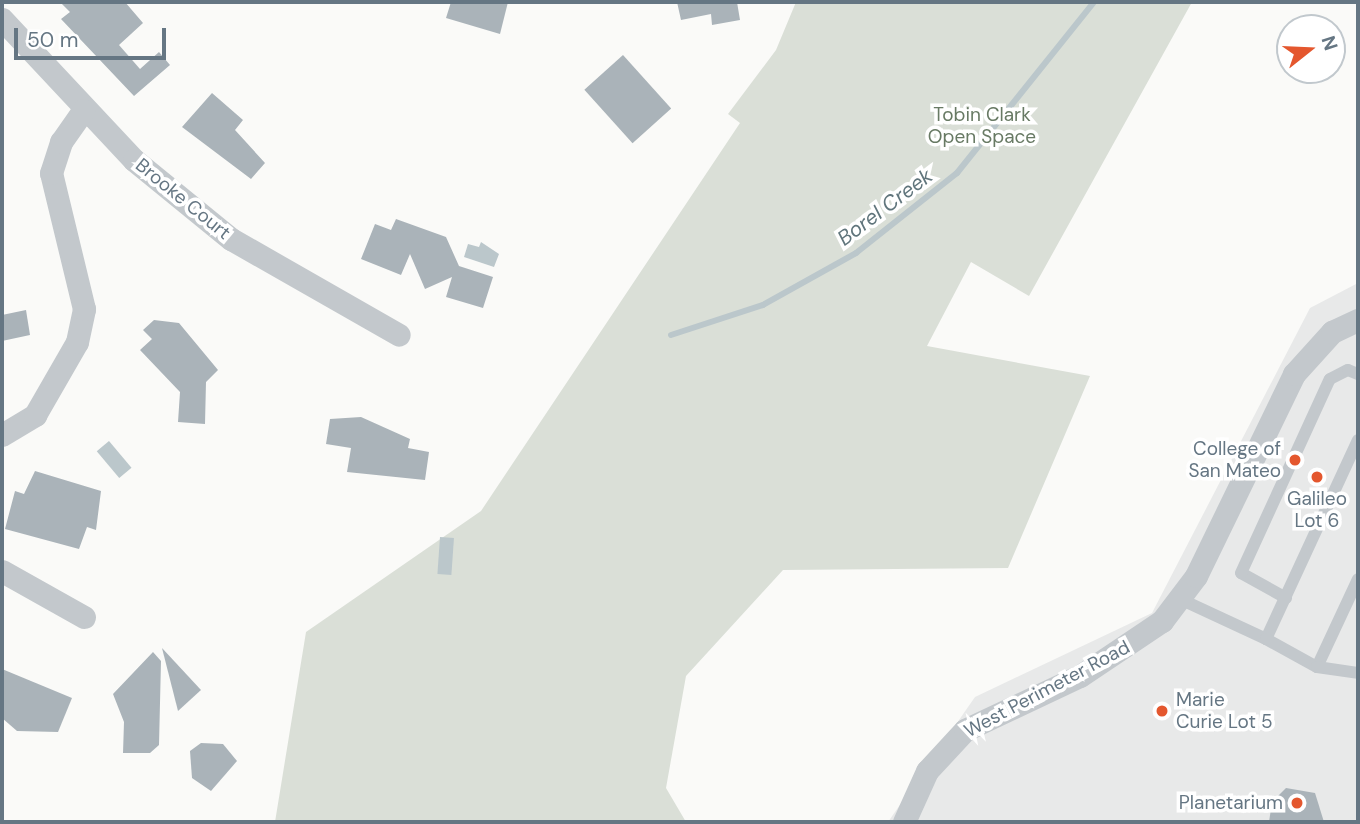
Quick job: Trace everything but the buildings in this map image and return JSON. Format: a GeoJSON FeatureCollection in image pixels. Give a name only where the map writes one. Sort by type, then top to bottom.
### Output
{"type":"FeatureCollection","features":[{"type":"Feature","properties":{"kind":"street","name":"Brooke Court"},"geometry":{"type":"LineString","coordinates":[[2,19],[83,110],[231,239],[399,335]]}},
{"type":"Feature","properties":{"kind":"street"},"geometry":{"type":"LineString","coordinates":[[2,435],[35,415],[77,342],[84,309],[54,208],[51,173],[65,133],[83,110]]}},
{"type":"Feature","properties":{"kind":"street","name":"West Perimeter Road"},"geometry":{"type":"LineString","coordinates":[[904,822],[927,771],[965,730],[1110,660],[1180,599],[1294,374],[1355,319]]}},
{"type":"Feature","properties":{"kind":"street"},"geometry":{"type":"LineString","coordinates":[[2,571],[84,617]]}},
{"type":"Feature","properties":{"kind":"lane"},"geometry":{"type":"LineString","coordinates":[[1286,598],[1241,573],[1330,379],[1348,370],[1358,374]]}},
{"type":"Feature","properties":{"kind":"lane"},"geometry":{"type":"LineString","coordinates":[[1266,639],[1358,440]]}},
{"type":"Feature","properties":{"kind":"lane"},"geometry":{"type":"LineString","coordinates":[[1317,667],[1358,579]]}},
{"type":"Feature","properties":{"kind":"lane"},"geometry":{"type":"LineString","coordinates":[[1180,599],[1266,639],[1317,667],[1358,673]]}},
{"type":"Feature","properties":{"kind":"shaded area"},"geometry":{"type":"Polygon","coordinates":[[[481,242],[499,254],[494,267],[464,257],[468,244],[479,247],[481,242]]]}},
{"type":"Feature","properties":{"kind":"shaded area","name":"College of San Mateo"},"geometry":{"type":"Polygon","coordinates":[[[1358,283],[1358,822],[888,822],[975,697],[1152,613],[1310,308],[1358,283]]]}},
{"type":"Feature","properties":{"kind":"shaded area"},"geometry":{"type":"Polygon","coordinates":[[[109,441],[131,468],[119,478],[97,451],[109,441]]]}},
{"type":"Feature","properties":{"kind":"shaded area"},"geometry":{"type":"Polygon","coordinates":[[[440,537],[454,538],[451,575],[437,574],[440,537]]]}},
{"type":"Feature","properties":{"kind":"green space","name":"Tobin Clark Open Space"},"geometry":{"type":"Polygon","coordinates":[[[796,2],[1192,2],[1029,296],[971,262],[927,346],[1090,376],[1008,568],[783,570],[686,676],[666,788],[686,822],[275,822],[306,632],[481,511],[740,123],[728,114],[776,50],[796,2]]]}},
{"type":"Feature","properties":{"kind":"waterway","name":"Borel Creek"},"geometry":{"type":"LineString","coordinates":[[671,335],[763,305],[856,253],[957,173],[1094,2]]}},
{"type":"Feature","properties":{"kind":"place","name":"College of San Mateo"},"geometry":{"type":"Point","coordinates":[1295,460]}},
{"type":"Feature","properties":{"kind":"place","name":"Galileo Lot 6"},"geometry":{"type":"Point","coordinates":[1317,477]}},
{"type":"Feature","properties":{"kind":"place","name":"Marie Curie Lot 5"},"geometry":{"type":"Point","coordinates":[1162,711]}},
{"type":"Feature","properties":{"kind":"place","name":"Planetarium"},"geometry":{"type":"Point","coordinates":[1297,803]}}]}
